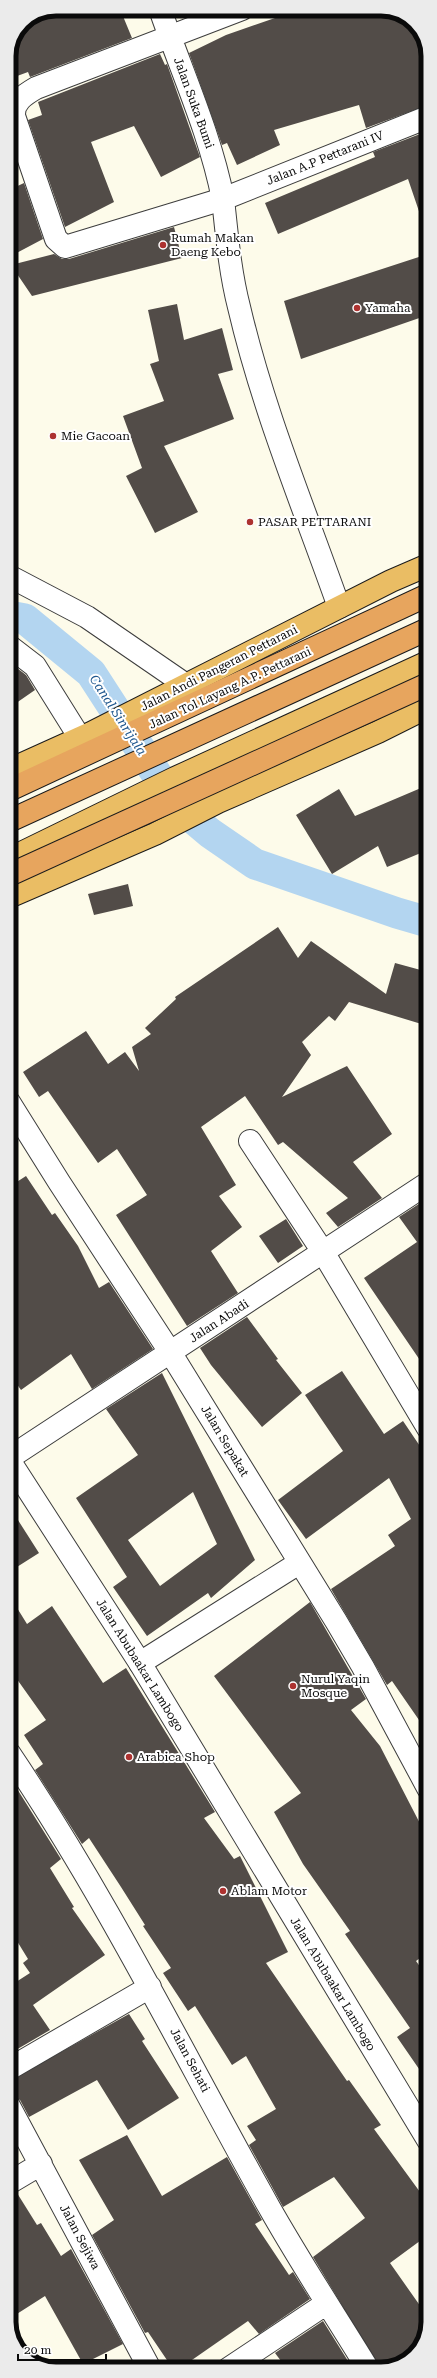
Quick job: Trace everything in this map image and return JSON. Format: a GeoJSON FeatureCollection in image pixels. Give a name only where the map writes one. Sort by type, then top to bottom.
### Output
{"type":"FeatureCollection","features":[{"type":"Feature","properties":{"kind":"highway","name":"Jalan Andi Pangeran Pettarani"},"geometry":{"type":"LineString","coordinates":[[16,767],[86,736],[339,607],[421,568]]}},
{"type":"Feature","properties":{"kind":"highway","name":"Jalan Tol Layang A.P. Pettarani"},"geometry":{"type":"LineString","coordinates":[[16,787],[421,598]]}},
{"type":"Feature","properties":{"kind":"highway"},"geometry":{"type":"LineString","coordinates":[[16,818],[421,632]]}},
{"type":"Feature","properties":{"kind":"highway"},"geometry":{"type":"LineString","coordinates":[[16,857],[194,770],[421,665]]}},
{"type":"Feature","properties":{"kind":"highway"},"geometry":{"type":"LineString","coordinates":[[16,873],[421,687]]}},
{"type":"Feature","properties":{"kind":"highway"},"geometry":{"type":"LineString","coordinates":[[16,894],[157,833],[216,803],[378,732],[421,711]]}},
{"type":"Feature","properties":{"kind":"street","name":"Jalan Suka Bumi"},"geometry":{"type":"LineString","coordinates":[[162,16],[206,132],[216,166],[223,199],[233,283],[246,335],[268,410],[339,607]]}},
{"type":"Feature","properties":{"kind":"street"},"geometry":{"type":"LineString","coordinates":[[169,37],[224,16]]}},
{"type":"Feature","properties":{"kind":"street","name":"Jalan A.P Pettarani IV"},"geometry":{"type":"LineString","coordinates":[[16,107],[20,99],[36,88],[169,37]]}},
{"type":"Feature","properties":{"kind":"street","name":"Jalan A.P Pettarani IV"},"geometry":{"type":"LineString","coordinates":[[16,122],[56,239],[64,248],[223,199],[421,120]]}},
{"type":"Feature","properties":{"kind":"street"},"geometry":{"type":"LineString","coordinates":[[16,580],[87,617],[180,688]]}},
{"type":"Feature","properties":{"kind":"street"},"geometry":{"type":"LineString","coordinates":[[16,651],[36,666],[86,736]]}},
{"type":"Feature","properties":{"kind":"street"},"geometry":{"type":"LineString","coordinates":[[194,770],[216,803]]}},
{"type":"Feature","properties":{"kind":"street"},"geometry":{"type":"LineString","coordinates":[[136,798],[157,833]]}},
{"type":"Feature","properties":{"kind":"street","name":"Jalan Sepakat"},"geometry":{"type":"LineString","coordinates":[[16,1113],[170,1352],[363,1667],[421,1775]]}},
{"type":"Feature","properties":{"kind":"street"},"geometry":{"type":"LineString","coordinates":[[250,1141],[421,1402]]}},
{"type":"Feature","properties":{"kind":"street","name":"Jalan Abadi"},"geometry":{"type":"LineString","coordinates":[[16,1454],[421,1188]]}},
{"type":"Feature","properties":{"kind":"street","name":"Jalan Abubaakar Lambogo"},"geometry":{"type":"LineString","coordinates":[[16,1470],[140,1663],[421,2128]]}},
{"type":"Feature","properties":{"kind":"street"},"geometry":{"type":"LineString","coordinates":[[140,1663],[299,1563]]}},
{"type":"Feature","properties":{"kind":"street","name":"Jalan Sehati"},"geometry":{"type":"LineString","coordinates":[[16,1764],[77,1858],[150,1987],[270,2208],[364,2362]]}},
{"type":"Feature","properties":{"kind":"street"},"geometry":{"type":"LineString","coordinates":[[16,2065],[150,1987]]}},
{"type":"Feature","properties":{"kind":"street","name":"Jalan Sejiwa"},"geometry":{"type":"LineString","coordinates":[[16,2119],[146,2362]]}},
{"type":"Feature","properties":{"kind":"street"},"geometry":{"type":"LineString","coordinates":[[16,2179],[41,2164]]}},
{"type":"Feature","properties":{"kind":"street"},"geometry":{"type":"LineString","coordinates":[[238,2362],[327,2302]]}},
{"type":"Feature","properties":{"kind":"building"},"geometry":{"type":"Polygon","coordinates":[[[56,16],[123,16],[132,38],[30,77],[28,72],[16,76],[16,56],[19,41],[28,28],[34,23],[41,19],[56,16]]]}},
{"type":"Feature","properties":{"kind":"building"},"geometry":{"type":"Polygon","coordinates":[[[281,16],[391,17],[407,26],[413,32],[419,43],[421,51],[421,108],[366,128],[359,105],[274,130],[280,145],[237,165],[227,143],[222,145],[189,53],[226,35],[281,16]]]}},
{"type":"Feature","properties":{"kind":"building"},"geometry":{"type":"Polygon","coordinates":[[[160,54],[165,65],[167,64],[200,157],[161,177],[134,126],[91,142],[114,202],[65,227],[28,120],[42,115],[38,102],[160,54]]]}},
{"type":"Feature","properties":{"kind":"building"},"geometry":{"type":"Polygon","coordinates":[[[421,134],[421,217],[408,179],[278,234],[265,203],[375,157],[373,152],[421,134]]]}},
{"type":"Feature","properties":{"kind":"building"},"geometry":{"type":"Polygon","coordinates":[[[24,183],[43,239],[16,253],[16,187],[24,183]]]}},
{"type":"Feature","properties":{"kind":"building"},"geometry":{"type":"Polygon","coordinates":[[[174,227],[182,258],[32,296],[16,272],[16,264],[54,254],[62,259],[69,259],[174,227]]]}},
{"type":"Feature","properties":{"kind":"building","name":"Yamaha"},"geometry":{"type":"Polygon","coordinates":[[[421,256],[421,317],[301,359],[284,301],[421,256]]]}},
{"type":"Feature","properties":{"kind":"building"},"geometry":{"type":"Polygon","coordinates":[[[177,304],[184,340],[222,328],[233,370],[218,374],[234,419],[164,446],[198,512],[155,533],[126,476],[142,468],[123,416],[164,401],[150,364],[159,361],[148,310],[177,304]]]}},
{"type":"Feature","properties":{"kind":"building"},"geometry":{"type":"Polygon","coordinates":[[[16,667],[26,675],[35,690],[16,703],[16,667]]]}},
{"type":"Feature","properties":{"kind":"building"},"geometry":{"type":"Polygon","coordinates":[[[421,788],[421,853],[387,867],[378,846],[332,874],[296,815],[339,789],[355,816],[421,788]]]}},
{"type":"Feature","properties":{"kind":"building"},"geometry":{"type":"Polygon","coordinates":[[[128,884],[133,906],[94,915],[88,894],[128,884]]]}},
{"type":"Feature","properties":{"kind":"building"},"geometry":{"type":"Polygon","coordinates":[[[278,927],[298,958],[311,941],[386,994],[395,963],[421,970],[421,1024],[349,1002],[335,1021],[329,1016],[302,1042],[311,1055],[282,1097],[347,1066],[392,1134],[353,1162],[382,1198],[338,1227],[326,1213],[348,1198],[283,1142],[278,1145],[245,1096],[201,1127],[236,1185],[219,1196],[242,1227],[211,1251],[238,1293],[187,1326],[116,1215],[147,1195],[117,1149],[98,1163],[48,1091],[39,1097],[23,1072],[86,1031],[108,1064],[125,1052],[139,1071],[132,1047],[151,1034],[145,1028],[176,999],[175,997],[278,927]]]}},
{"type":"Feature","properties":{"kind":"building"},"geometry":{"type":"Polygon","coordinates":[[[26,1176],[52,1215],[55,1213],[78,1246],[99,1288],[109,1282],[153,1349],[92,1389],[71,1354],[21,1390],[16,1383],[16,1182],[26,1176]]]}},
{"type":"Feature","properties":{"kind":"building"},"geometry":{"type":"Polygon","coordinates":[[[421,1203],[421,1362],[364,1278],[417,1242],[399,1217],[421,1203]]]}},
{"type":"Feature","properties":{"kind":"building"},"geometry":{"type":"Polygon","coordinates":[[[286,1219],[303,1246],[278,1263],[259,1236],[286,1219]]]}},
{"type":"Feature","properties":{"kind":"building"},"geometry":{"type":"Polygon","coordinates":[[[247,1317],[278,1359],[276,1360],[302,1393],[262,1427],[211,1365],[200,1348],[247,1317]]]}},
{"type":"Feature","properties":{"kind":"building"},"geometry":{"type":"Polygon","coordinates":[[[342,1371],[384,1434],[403,1421],[421,1448],[421,1723],[392,1681],[387,1685],[331,1589],[395,1546],[388,1535],[411,1519],[389,1478],[306,1539],[278,1500],[343,1451],[305,1395],[342,1371]]]}},
{"type":"Feature","properties":{"kind":"building"},"geometry":{"type":"Polygon","coordinates":[[[162,1373],[255,1560],[211,1598],[208,1593],[147,1636],[113,1587],[127,1577],[76,1498],[138,1455],[106,1409],[162,1373]],[[193,1492],[128,1540],[160,1586],[217,1544],[193,1492]]]}},
{"type":"Feature","properties":{"kind":"building"},"geometry":{"type":"Polygon","coordinates":[[[16,1517],[39,1553],[16,1568],[16,1517]]]}},
{"type":"Feature","properties":{"kind":"building"},"geometry":{"type":"Polygon","coordinates":[[[310,1602],[366,1699],[351,1710],[380,1746],[421,1825],[421,1957],[416,1961],[421,1968],[421,2072],[397,2037],[410,2028],[345,1934],[350,1931],[303,1864],[274,1812],[301,1793],[214,1676],[310,1602]]]}},
{"type":"Feature","properties":{"kind":"building"},"geometry":{"type":"Polygon","coordinates":[[[16,1606],[27,1624],[52,1606],[103,1683],[126,1668],[215,1812],[204,1818],[234,1859],[240,1856],[288,1952],[266,1963],[347,2081],[349,2080],[381,2125],[374,2129],[421,2193],[421,2240],[390,2263],[421,2307],[420,2329],[416,2342],[405,2354],[398,2358],[386,2362],[376,2362],[313,2257],[365,2218],[334,2177],[283,2207],[249,2145],[256,2140],[247,2126],[276,2109],[246,2056],[232,2065],[195,2006],[188,2011],[163,1973],[171,1968],[143,1926],[145,1925],[121,1887],[89,1838],[82,1844],[35,1770],[43,1764],[24,1735],[46,1720],[16,1678],[16,1606]]]}},
{"type":"Feature","properties":{"kind":"building"},"geometry":{"type":"Polygon","coordinates":[[[16,1787],[61,1859],[50,1868],[74,1907],[72,1908],[105,1955],[33,2005],[50,2030],[16,2050],[16,1982],[30,1973],[23,1963],[28,1959],[16,1939],[16,1787]]]}},
{"type":"Feature","properties":{"kind":"building"},"geometry":{"type":"Polygon","coordinates":[[[129,2014],[145,2039],[142,2041],[179,2098],[128,2130],[97,2080],[29,2117],[20,2100],[16,2098],[16,2077],[129,2014]]]}},
{"type":"Feature","properties":{"kind":"building"},"geometry":{"type":"Polygon","coordinates":[[[127,2135],[162,2196],[227,2157],[262,2220],[255,2224],[289,2275],[293,2272],[310,2299],[259,2334],[248,2321],[189,2362],[168,2362],[148,2332],[145,2333],[92,2235],[114,2220],[79,2160],[127,2135]]]}},
{"type":"Feature","properties":{"kind":"building"},"geometry":{"type":"Polygon","coordinates":[[[16,2193],[37,2225],[41,2223],[61,2256],[71,2249],[123,2344],[87,2362],[82,2362],[45,2296],[16,2315],[16,2193]]]}},
{"type":"Feature","properties":{"kind":"building"},"geometry":{"type":"Polygon","coordinates":[[[323,2321],[349,2362],[282,2362],[275,2353],[323,2321]]]}},
{"type":"Feature","properties":{"kind":"waterway","name":"Canal Sinrijala"},"geometry":{"type":"LineString","coordinates":[[16,617],[25,619],[91,673],[172,798],[210,833],[255,864],[421,920]]}},
{"type":"Feature","properties":{"kind":"place","name":"Rumah Makan Daeng Kebo"},"geometry":{"type":"Point","coordinates":[163,245]}},
{"type":"Feature","properties":{"kind":"place","name":"Yamaha"},"geometry":{"type":"Point","coordinates":[357,308]}},
{"type":"Feature","properties":{"kind":"place","name":"Mie Gacoan"},"geometry":{"type":"Point","coordinates":[53,436]}},
{"type":"Feature","properties":{"kind":"place","name":"PASAR PETTARANI"},"geometry":{"type":"Point","coordinates":[250,522]}},
{"type":"Feature","properties":{"kind":"place","name":"Nurul Yaqin Mosque"},"geometry":{"type":"Point","coordinates":[293,1686]}},
{"type":"Feature","properties":{"kind":"place","name":"Arabica Shop"},"geometry":{"type":"Point","coordinates":[129,1757]}},
{"type":"Feature","properties":{"kind":"place","name":"Ablam Motor"},"geometry":{"type":"Point","coordinates":[223,1891]}}]}
